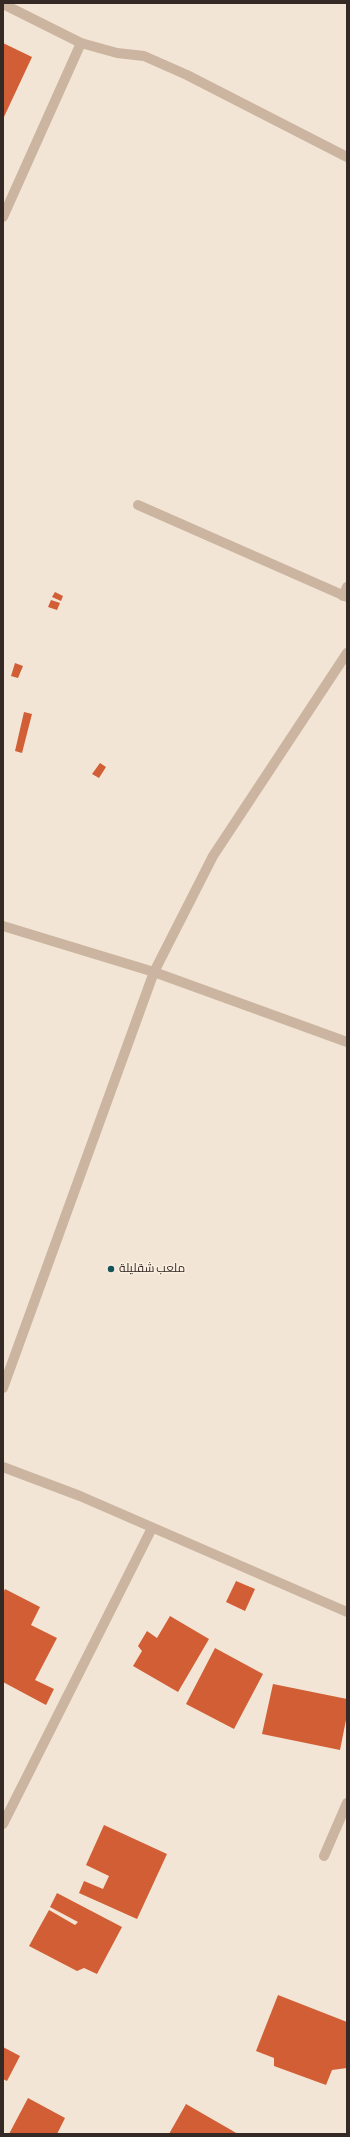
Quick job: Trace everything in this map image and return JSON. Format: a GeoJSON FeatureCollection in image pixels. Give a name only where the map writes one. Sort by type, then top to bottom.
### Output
{"type":"FeatureCollection","features":[{"type":"Feature","properties":{"kind":"street"},"geometry":{"type":"LineString","coordinates":[[3,4],[81,43],[117,53],[144,56],[187,75],[347,157]]}},
{"type":"Feature","properties":{"kind":"street"},"geometry":{"type":"LineString","coordinates":[[3,217],[81,43]]}},
{"type":"Feature","properties":{"kind":"street"},"geometry":{"type":"LineString","coordinates":[[138,505],[346,594]]}},
{"type":"Feature","properties":{"kind":"street"},"geometry":{"type":"LineString","coordinates":[[3,1388],[154,972],[213,856],[347,653]]}},
{"type":"Feature","properties":{"kind":"street"},"geometry":{"type":"LineString","coordinates":[[3,926],[154,972],[347,1042]]}},
{"type":"Feature","properties":{"kind":"street"},"geometry":{"type":"LineString","coordinates":[[3,1467],[80,1496],[347,1612]]}},
{"type":"Feature","properties":{"kind":"street"},"geometry":{"type":"LineString","coordinates":[[3,1824],[152,1528]]}},
{"type":"Feature","properties":{"kind":"street"},"geometry":{"type":"LineString","coordinates":[[324,1856],[347,1803]]}},
{"type":"Feature","properties":{"kind":"building"},"geometry":{"type":"Polygon","coordinates":[[[3,43],[32,57],[3,119],[3,43]]]}},
{"type":"Feature","properties":{"kind":"building"},"geometry":{"type":"Polygon","coordinates":[[[55,592],[63,596],[61,601],[52,597],[55,592]]]}},
{"type":"Feature","properties":{"kind":"building"},"geometry":{"type":"Polygon","coordinates":[[[51,600],[60,603],[57,610],[48,607],[51,600]]]}},
{"type":"Feature","properties":{"kind":"building"},"geometry":{"type":"Polygon","coordinates":[[[15,663],[23,666],[18,678],[11,676],[15,663]]]}},
{"type":"Feature","properties":{"kind":"building"},"geometry":{"type":"Polygon","coordinates":[[[24,712],[32,714],[22,753],[15,751],[24,712]]]}},
{"type":"Feature","properties":{"kind":"building"},"geometry":{"type":"Polygon","coordinates":[[[100,763],[106,767],[99,778],[92,774],[100,763]]]}},
{"type":"Feature","properties":{"kind":"building"},"geometry":{"type":"Polygon","coordinates":[[[236,1581],[255,1589],[245,1611],[226,1602],[236,1581]]]}},
{"type":"Feature","properties":{"kind":"building"},"geometry":{"type":"Polygon","coordinates":[[[5,1589],[40,1607],[31,1625],[57,1638],[35,1680],[54,1689],[46,1705],[3,1682],[3,1593],[5,1589]]]}},
{"type":"Feature","properties":{"kind":"building"},"geometry":{"type":"Polygon","coordinates":[[[170,1616],[209,1639],[178,1692],[133,1666],[142,1651],[138,1646],[147,1631],[157,1638],[170,1616]]]}},
{"type":"Feature","properties":{"kind":"building"},"geometry":{"type":"Polygon","coordinates":[[[215,1648],[263,1674],[234,1729],[186,1704],[215,1648]]]}},
{"type":"Feature","properties":{"kind":"building"},"geometry":{"type":"Polygon","coordinates":[[[273,1684],[347,1699],[347,1715],[340,1750],[262,1734],[273,1684]]]}},
{"type":"Feature","properties":{"kind":"building"},"geometry":{"type":"Polygon","coordinates":[[[104,1825],[167,1854],[137,1919],[79,1893],[84,1881],[103,1889],[109,1876],[86,1865],[104,1825]]]}},
{"type":"Feature","properties":{"kind":"building"},"geometry":{"type":"Polygon","coordinates":[[[57,1893],[122,1927],[97,1974],[84,1968],[77,1971],[29,1946],[49,1910],[75,1925],[78,1922],[50,1907],[57,1893]]]}},
{"type":"Feature","properties":{"kind":"building"},"geometry":{"type":"Polygon","coordinates":[[[278,1995],[347,2022],[347,2068],[332,2070],[326,2085],[274,2066],[274,2058],[256,2051],[278,1995]]]}},
{"type":"Feature","properties":{"kind":"building"},"geometry":{"type":"Polygon","coordinates":[[[3,2047],[20,2056],[7,2081],[3,2079],[3,2047]]]}},
{"type":"Feature","properties":{"kind":"building"},"geometry":{"type":"Polygon","coordinates":[[[28,2098],[65,2118],[57,2134],[9,2134],[28,2098]]]}},
{"type":"Feature","properties":{"kind":"building"},"geometry":{"type":"Polygon","coordinates":[[[186,2104],[238,2134],[169,2134],[186,2104]]]}},
{"type":"Feature","properties":{"kind":"place","name":"ملعب شقليلة"},"geometry":{"type":"Point","coordinates":[111,1269]}}]}
